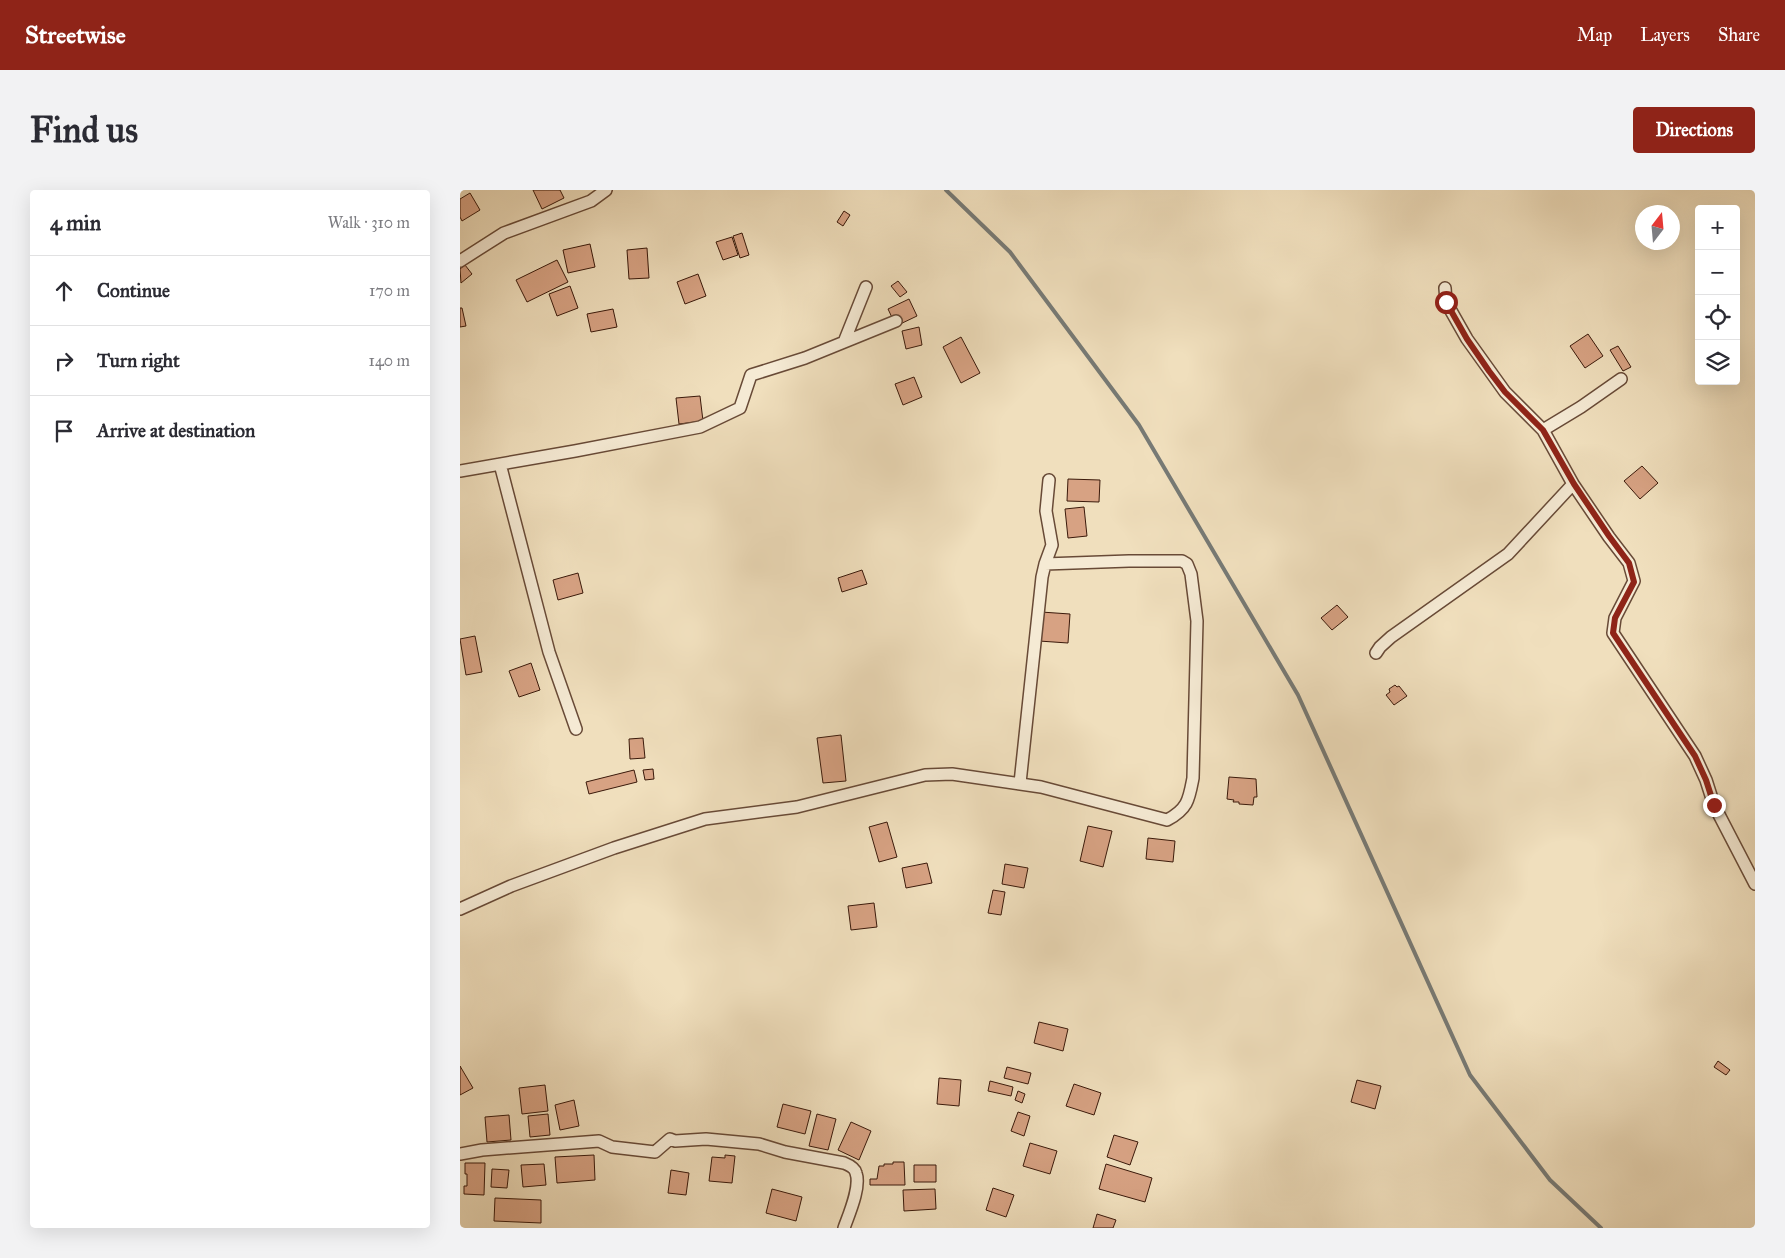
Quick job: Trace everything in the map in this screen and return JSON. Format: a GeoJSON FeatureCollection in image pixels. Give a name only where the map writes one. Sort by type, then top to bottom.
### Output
{"type":"FeatureCollection","features":[{"type":"Feature","properties":{"kind":"street"},"geometry":{"type":"LineString","coordinates":[[585,190],[591,201]]}},
{"type":"Feature","properties":{"kind":"street"},"geometry":{"type":"LineString","coordinates":[[460,260],[504,233],[591,201],[606,190]]}},
{"type":"Feature","properties":{"kind":"street"},"geometry":{"type":"LineString","coordinates":[[844,342],[866,287]]}},
{"type":"Feature","properties":{"kind":"street"},"geometry":{"type":"LineString","coordinates":[[1445,288],[1446,302],[1467,339],[1505,392],[1543,430],[1574,484],[1629,563],[1634,582],[1615,618],[1613,633],[1695,756],[1706,780],[1720,820],[1755,884]]}},
{"type":"Feature","properties":{"kind":"street"},"geometry":{"type":"LineString","coordinates":[[460,471],[700,427],[740,408],[751,375],[805,358],[896,321]]}},
{"type":"Feature","properties":{"kind":"street"},"geometry":{"type":"LineString","coordinates":[[1543,430],[1622,379]]}},
{"type":"Feature","properties":{"kind":"street"},"geometry":{"type":"LineString","coordinates":[[500,464],[549,652],[576,729]]}},
{"type":"Feature","properties":{"kind":"street"},"geometry":{"type":"LineString","coordinates":[[1020,783],[1045,564],[1052,545],[1046,511],[1049,480]]}},
{"type":"Feature","properties":{"kind":"street"},"geometry":{"type":"LineString","coordinates":[[1376,654],[1380,646],[1391,637],[1508,554],[1574,484]]}},
{"type":"Feature","properties":{"kind":"street"},"geometry":{"type":"LineString","coordinates":[[460,909],[511,886],[604,852],[705,820],[797,807],[925,775],[952,774],[1020,783],[1168,820],[1177,815],[1189,800],[1194,778],[1197,621],[1192,574],[1187,564],[1182,561],[1138,561],[1045,564]]}},
{"type":"Feature","properties":{"kind":"street"},"geometry":{"type":"LineString","coordinates":[[460,1154],[482,1150],[599,1141],[612,1147],[655,1152],[670,1139],[675,1141],[706,1139],[759,1144],[785,1152],[844,1163],[853,1168],[856,1173],[857,1188],[844,1228]]}},
{"type":"Feature","properties":{"kind":"building"},"geometry":{"type":"Polygon","coordinates":[[[533,190],[560,190],[564,198],[542,209],[533,190]]]}},
{"type":"Feature","properties":{"kind":"building"},"geometry":{"type":"Polygon","coordinates":[[[470,193],[480,210],[462,221],[460,217],[460,199],[470,193]]]}},
{"type":"Feature","properties":{"kind":"building"},"geometry":{"type":"Polygon","coordinates":[[[844,211],[850,215],[843,226],[837,222],[844,211]]]}},
{"type":"Feature","properties":{"kind":"building"},"geometry":{"type":"Polygon","coordinates":[[[742,233],[749,255],[740,258],[733,236],[742,233]]]}},
{"type":"Feature","properties":{"kind":"building"},"geometry":{"type":"Polygon","coordinates":[[[732,237],[738,255],[723,260],[716,242],[732,237]]]}},
{"type":"Feature","properties":{"kind":"building"},"geometry":{"type":"Polygon","coordinates":[[[590,244],[595,267],[568,273],[563,250],[590,244]]]}},
{"type":"Feature","properties":{"kind":"building"},"geometry":{"type":"Polygon","coordinates":[[[647,248],[649,278],[629,279],[627,250],[647,248]]]}},
{"type":"Feature","properties":{"kind":"building"},"geometry":{"type":"Polygon","coordinates":[[[557,260],[568,282],[527,302],[516,280],[557,260]]]}},
{"type":"Feature","properties":{"kind":"building"},"geometry":{"type":"Polygon","coordinates":[[[465,265],[472,274],[461,283],[460,269],[465,265]]]}},
{"type":"Feature","properties":{"kind":"building"},"geometry":{"type":"Polygon","coordinates":[[[698,274],[706,296],[685,304],[677,282],[698,274]]]}},
{"type":"Feature","properties":{"kind":"building"},"geometry":{"type":"Polygon","coordinates":[[[898,281],[907,292],[900,297],[891,286],[898,281]]]}},
{"type":"Feature","properties":{"kind":"building"},"geometry":{"type":"Polygon","coordinates":[[[570,286],[578,308],[557,316],[549,294],[570,286]]]}},
{"type":"Feature","properties":{"kind":"building"},"geometry":{"type":"Polygon","coordinates":[[[909,299],[917,316],[896,326],[888,309],[909,299]]]}},
{"type":"Feature","properties":{"kind":"building"},"geometry":{"type":"Polygon","coordinates":[[[460,308],[462,308],[466,326],[460,327],[460,308]]]}},
{"type":"Feature","properties":{"kind":"building"},"geometry":{"type":"Polygon","coordinates":[[[613,309],[617,327],[591,332],[587,314],[613,309]]]}},
{"type":"Feature","properties":{"kind":"building"},"geometry":{"type":"Polygon","coordinates":[[[919,327],[922,345],[906,349],[902,331],[919,327]]]}},
{"type":"Feature","properties":{"kind":"building"},"geometry":{"type":"Polygon","coordinates":[[[1588,334],[1603,356],[1585,368],[1570,346],[1588,334]]]}},
{"type":"Feature","properties":{"kind":"building"},"geometry":{"type":"Polygon","coordinates":[[[961,337],[980,373],[961,383],[943,347],[961,337]]]}},
{"type":"Feature","properties":{"kind":"building"},"geometry":{"type":"Polygon","coordinates":[[[1618,346],[1631,367],[1623,371],[1610,350],[1618,346]]]}},
{"type":"Feature","properties":{"kind":"building"},"geometry":{"type":"Polygon","coordinates":[[[914,377],[922,397],[903,405],[895,384],[914,377]]]}},
{"type":"Feature","properties":{"kind":"building"},"geometry":{"type":"Polygon","coordinates":[[[700,396],[703,421],[679,424],[676,398],[700,396]]]}},
{"type":"Feature","properties":{"kind":"building"},"geometry":{"type":"Polygon","coordinates":[[[1642,466],[1658,483],[1640,499],[1624,481],[1642,466]]]}},
{"type":"Feature","properties":{"kind":"building"},"geometry":{"type":"Polygon","coordinates":[[[1068,479],[1100,480],[1099,502],[1067,501],[1068,479]]]}},
{"type":"Feature","properties":{"kind":"building"},"geometry":{"type":"Polygon","coordinates":[[[1084,507],[1087,536],[1068,538],[1065,509],[1084,507]]]}},
{"type":"Feature","properties":{"kind":"building"},"geometry":{"type":"Polygon","coordinates":[[[862,570],[867,584],[842,592],[838,578],[862,570]]]}},
{"type":"Feature","properties":{"kind":"building"},"geometry":{"type":"Polygon","coordinates":[[[578,573],[583,593],[558,600],[553,580],[578,573]]]}},
{"type":"Feature","properties":{"kind":"building"},"geometry":{"type":"Polygon","coordinates":[[[1337,605],[1348,617],[1332,630],[1321,618],[1337,605]]]}},
{"type":"Feature","properties":{"kind":"building"},"geometry":{"type":"Polygon","coordinates":[[[1041,612],[1070,614],[1068,643],[1039,641],[1041,612]]]}},
{"type":"Feature","properties":{"kind":"building"},"geometry":{"type":"Polygon","coordinates":[[[475,636],[482,672],[466,675],[460,639],[475,636]]]}},
{"type":"Feature","properties":{"kind":"building"},"geometry":{"type":"Polygon","coordinates":[[[531,663],[540,690],[519,697],[509,671],[531,663]]]}},
{"type":"Feature","properties":{"kind":"building"},"geometry":{"type":"Polygon","coordinates":[[[1395,685],[1399,686],[1407,696],[1394,705],[1386,695],[1390,692],[1389,689],[1395,685]]]}},
{"type":"Feature","properties":{"kind":"building"},"geometry":{"type":"Polygon","coordinates":[[[841,735],[846,781],[823,783],[817,738],[841,735]]]}},
{"type":"Feature","properties":{"kind":"building"},"geometry":{"type":"Polygon","coordinates":[[[643,738],[645,758],[630,759],[629,739],[643,738]]]}},
{"type":"Feature","properties":{"kind":"building"},"geometry":{"type":"Polygon","coordinates":[[[653,769],[654,779],[645,780],[643,770],[653,769]]]}},
{"type":"Feature","properties":{"kind":"building"},"geometry":{"type":"Polygon","coordinates":[[[634,770],[637,782],[589,794],[586,782],[634,770]]]}},
{"type":"Feature","properties":{"kind":"building"},"geometry":{"type":"Polygon","coordinates":[[[1229,777],[1256,779],[1257,797],[1254,797],[1253,805],[1239,804],[1239,802],[1227,799],[1229,777]]]}},
{"type":"Feature","properties":{"kind":"building"},"geometry":{"type":"Polygon","coordinates":[[[887,822],[897,857],[879,862],[869,827],[887,822]]]}},
{"type":"Feature","properties":{"kind":"building"},"geometry":{"type":"Polygon","coordinates":[[[1088,826],[1112,831],[1103,867],[1080,861],[1088,826]]]}},
{"type":"Feature","properties":{"kind":"building"},"geometry":{"type":"Polygon","coordinates":[[[1148,838],[1175,841],[1173,862],[1146,859],[1148,838]]]}},
{"type":"Feature","properties":{"kind":"building"},"geometry":{"type":"Polygon","coordinates":[[[927,863],[932,883],[906,888],[902,868],[927,863]]]}},
{"type":"Feature","properties":{"kind":"building"},"geometry":{"type":"Polygon","coordinates":[[[1005,864],[1028,868],[1024,888],[1002,884],[1005,864]]]}},
{"type":"Feature","properties":{"kind":"building"},"geometry":{"type":"Polygon","coordinates":[[[993,890],[1005,892],[1001,915],[988,913],[993,890]]]}},
{"type":"Feature","properties":{"kind":"building"},"geometry":{"type":"Polygon","coordinates":[[[874,903],[877,927],[851,930],[848,906],[874,903]]]}},
{"type":"Feature","properties":{"kind":"building"},"geometry":{"type":"Polygon","coordinates":[[[1039,1022],[1068,1029],[1063,1051],[1034,1043],[1039,1022]]]}},
{"type":"Feature","properties":{"kind":"building"},"geometry":{"type":"Polygon","coordinates":[[[1718,1061],[1730,1070],[1726,1075],[1714,1067],[1718,1061]]]}},
{"type":"Feature","properties":{"kind":"building"},"geometry":{"type":"Polygon","coordinates":[[[460,1066],[473,1088],[460,1095],[460,1066]]]}},
{"type":"Feature","properties":{"kind":"building"},"geometry":{"type":"Polygon","coordinates":[[[1007,1067],[1031,1073],[1028,1084],[1004,1078],[1007,1067]]]}},
{"type":"Feature","properties":{"kind":"building"},"geometry":{"type":"Polygon","coordinates":[[[939,1078],[961,1080],[959,1106],[937,1104],[939,1078]]]}},
{"type":"Feature","properties":{"kind":"building"},"geometry":{"type":"Polygon","coordinates":[[[1357,1080],[1381,1086],[1375,1109],[1351,1102],[1357,1080]]]}},
{"type":"Feature","properties":{"kind":"building"},"geometry":{"type":"Polygon","coordinates":[[[990,1081],[1013,1087],[1011,1096],[988,1091],[990,1081]]]}},
{"type":"Feature","properties":{"kind":"building"},"geometry":{"type":"Polygon","coordinates":[[[1074,1084],[1101,1093],[1094,1115],[1066,1106],[1074,1084]]]}},
{"type":"Feature","properties":{"kind":"building"},"geometry":{"type":"Polygon","coordinates":[[[545,1085],[548,1111],[522,1114],[519,1088],[545,1085]]]}},
{"type":"Feature","properties":{"kind":"building"},"geometry":{"type":"Polygon","coordinates":[[[1018,1091],[1025,1094],[1022,1103],[1015,1100],[1018,1091]]]}},
{"type":"Feature","properties":{"kind":"building"},"geometry":{"type":"Polygon","coordinates":[[[574,1100],[579,1126],[560,1130],[555,1105],[574,1100]]]}},
{"type":"Feature","properties":{"kind":"building"},"geometry":{"type":"Polygon","coordinates":[[[783,1104],[811,1111],[805,1134],[777,1127],[783,1104]]]}},
{"type":"Feature","properties":{"kind":"building"},"geometry":{"type":"Polygon","coordinates":[[[1018,1112],[1030,1116],[1024,1136],[1011,1131],[1018,1112]]]}},
{"type":"Feature","properties":{"kind":"building"},"geometry":{"type":"Polygon","coordinates":[[[548,1114],[550,1135],[530,1137],[528,1116],[548,1114]]]}},
{"type":"Feature","properties":{"kind":"building"},"geometry":{"type":"Polygon","coordinates":[[[817,1114],[836,1119],[828,1150],[809,1146],[817,1114]]]}},
{"type":"Feature","properties":{"kind":"building"},"geometry":{"type":"Polygon","coordinates":[[[509,1115],[511,1140],[487,1142],[485,1117],[509,1115]]]}},
{"type":"Feature","properties":{"kind":"building"},"geometry":{"type":"Polygon","coordinates":[[[851,1122],[871,1131],[859,1160],[838,1150],[851,1122]]]}},
{"type":"Feature","properties":{"kind":"building"},"geometry":{"type":"Polygon","coordinates":[[[1114,1135],[1138,1142],[1130,1165],[1107,1157],[1114,1135]]]}},
{"type":"Feature","properties":{"kind":"building"},"geometry":{"type":"Polygon","coordinates":[[[1030,1143],[1057,1151],[1050,1174],[1023,1166],[1030,1143]]]}},
{"type":"Feature","properties":{"kind":"building"},"geometry":{"type":"Polygon","coordinates":[[[594,1155],[595,1180],[557,1183],[555,1157],[594,1155]]]}},
{"type":"Feature","properties":{"kind":"building"},"geometry":{"type":"Polygon","coordinates":[[[725,1155],[735,1156],[732,1183],[709,1181],[712,1157],[725,1158],[725,1155]]]}},
{"type":"Feature","properties":{"kind":"building"},"geometry":{"type":"Polygon","coordinates":[[[893,1162],[904,1162],[905,1185],[870,1185],[870,1179],[877,1179],[879,1166],[893,1164],[893,1162]]]}},
{"type":"Feature","properties":{"kind":"building"},"geometry":{"type":"Polygon","coordinates":[[[465,1163],[485,1163],[484,1195],[464,1194],[464,1186],[467,1186],[465,1163]]]}},
{"type":"Feature","properties":{"kind":"building"},"geometry":{"type":"Polygon","coordinates":[[[544,1164],[546,1185],[523,1187],[521,1165],[544,1164]]]}},
{"type":"Feature","properties":{"kind":"building"},"geometry":{"type":"Polygon","coordinates":[[[1106,1164],[1152,1178],[1145,1202],[1099,1189],[1106,1164]]]}},
{"type":"Feature","properties":{"kind":"building"},"geometry":{"type":"Polygon","coordinates":[[[914,1165],[936,1165],[936,1182],[914,1182],[914,1165]]]}},
{"type":"Feature","properties":{"kind":"building"},"geometry":{"type":"Polygon","coordinates":[[[492,1169],[509,1170],[507,1188],[491,1187],[492,1169]]]}},
{"type":"Feature","properties":{"kind":"building"},"geometry":{"type":"Polygon","coordinates":[[[671,1170],[689,1173],[686,1195],[668,1193],[671,1170]]]}},
{"type":"Feature","properties":{"kind":"building"},"geometry":{"type":"Polygon","coordinates":[[[993,1188],[1014,1195],[1006,1217],[986,1210],[993,1188]]]}},
{"type":"Feature","properties":{"kind":"building"},"geometry":{"type":"Polygon","coordinates":[[[772,1189],[802,1197],[796,1221],[766,1213],[772,1189]]]}},
{"type":"Feature","properties":{"kind":"building"},"geometry":{"type":"Polygon","coordinates":[[[935,1189],[936,1209],[904,1211],[903,1190],[935,1189]]]}},
{"type":"Feature","properties":{"kind":"building"},"geometry":{"type":"Polygon","coordinates":[[[495,1198],[541,1200],[541,1223],[494,1221],[495,1198]]]}},
{"type":"Feature","properties":{"kind":"building"},"geometry":{"type":"Polygon","coordinates":[[[1097,1214],[1116,1220],[1113,1228],[1093,1228],[1097,1214]]]}},
{"type":"Feature","properties":{"kind":"waterway"},"geometry":{"type":"LineString","coordinates":[[946,190],[1010,252],[1139,425],[1298,695],[1470,1075],[1550,1180],[1601,1228]]}},
{"type":"Feature","properties":{"kind":"route"},"geometry":{"type":"LineString","coordinates":[[1446,302],[1467,339],[1489,371],[1505,392],[1543,430],[1574,484],[1629,563],[1634,582],[1615,618],[1613,633],[1695,756],[1706,780],[1714,805]]}}]}
